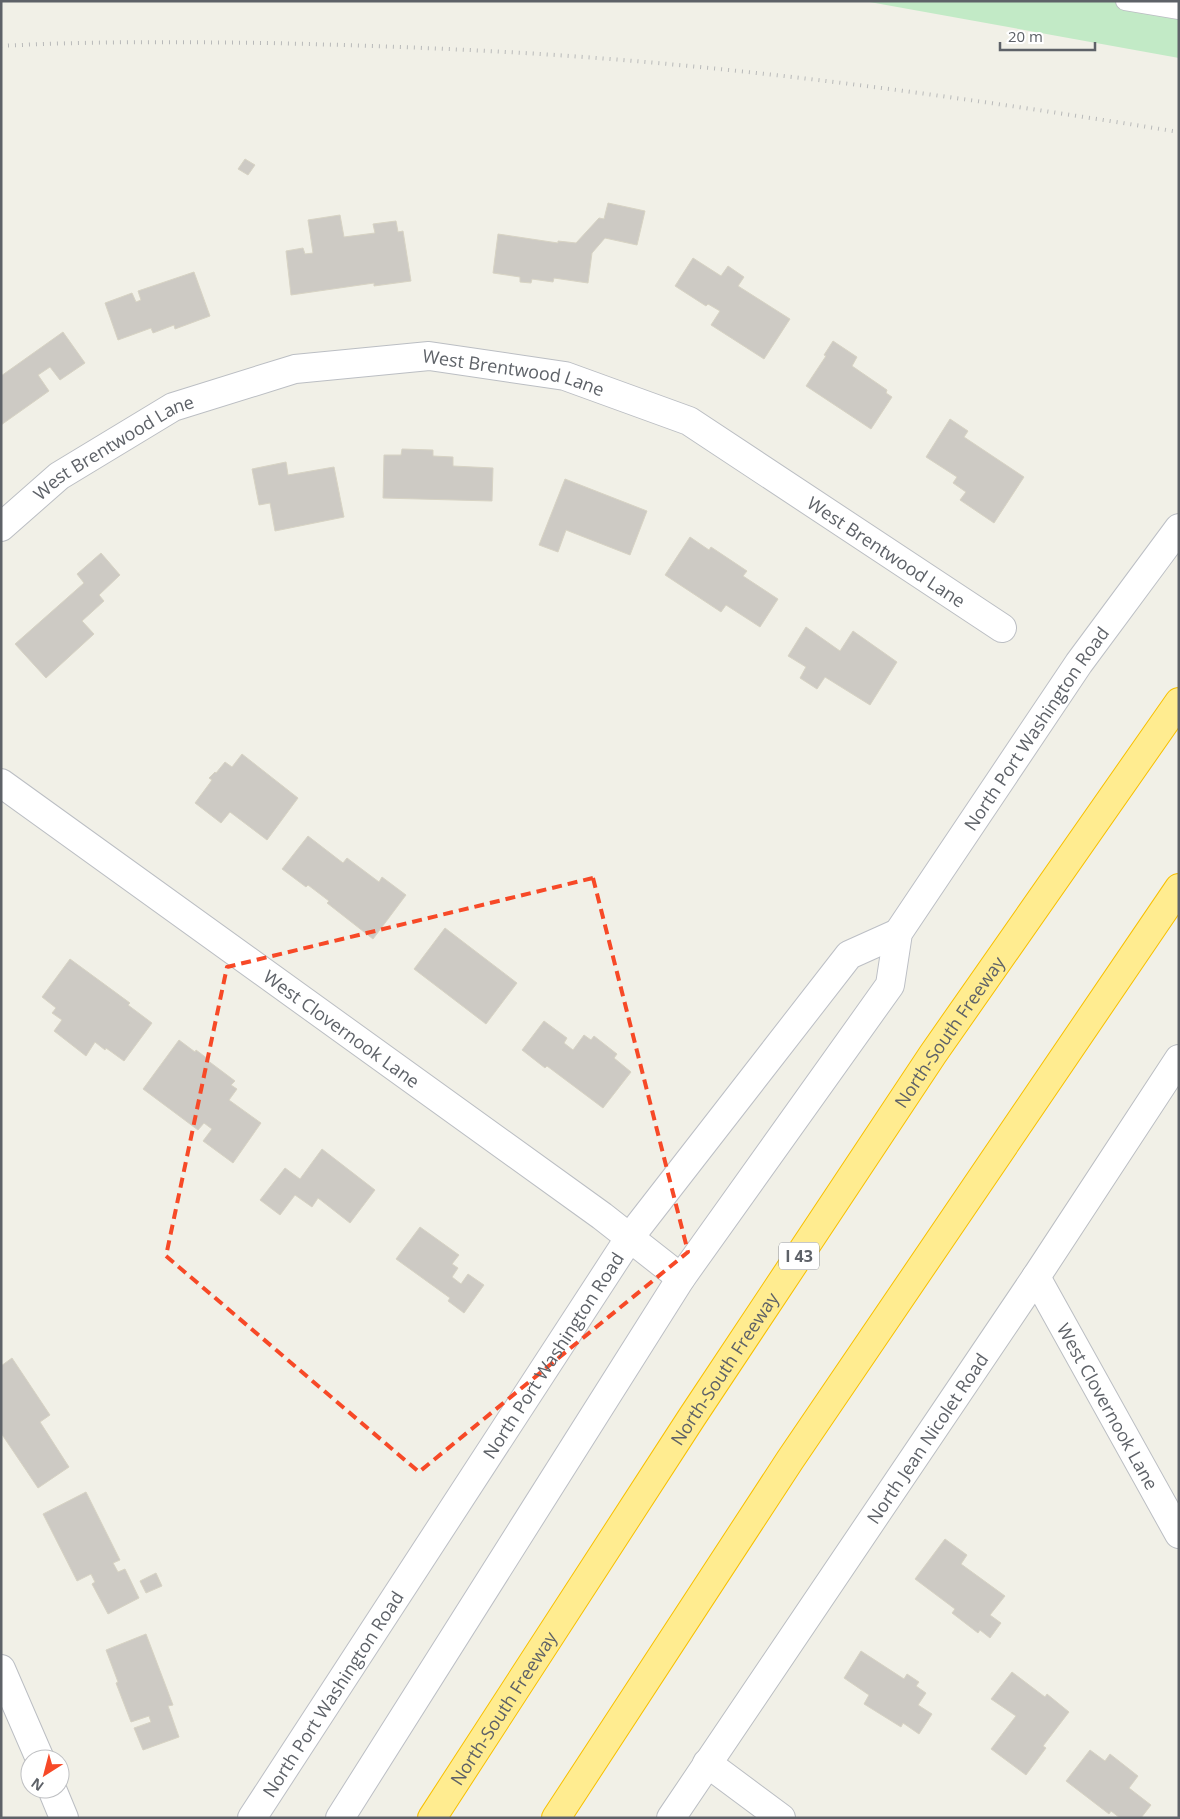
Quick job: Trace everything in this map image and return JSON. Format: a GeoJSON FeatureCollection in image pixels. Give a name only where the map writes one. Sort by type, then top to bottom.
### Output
{"type":"FeatureCollection","features":[{"type":"Feature","properties":{"kind":"highway","name":"North-South Freeway"},"geometry":{"type":"LineString","coordinates":[[432,1818],[692,1417],[933,1054],[1179,702]]}},
{"type":"Feature","properties":{"kind":"highway"},"geometry":{"type":"LineString","coordinates":[[556,1818],[795,1452],[1179,888]]}},
{"type":"Feature","properties":{"kind":"street","name":"West Brentwood Lane"},"geometry":{"type":"LineString","coordinates":[[1,527],[60,476],[173,407],[295,369],[429,356],[565,376],[689,421],[1002,628]]}},
{"type":"Feature","properties":{"kind":"street","name":"North Port Washington Road"},"geometry":{"type":"LineString","coordinates":[[340,1818],[680,1278],[890,985],[898,933],[1079,664],[1179,528]]}},
{"type":"Feature","properties":{"kind":"street","name":"West Clovernook Lane"},"geometry":{"type":"LineString","coordinates":[[1,783],[630,1237],[680,1278]]}},
{"type":"Feature","properties":{"kind":"street","name":"North Port Washington Road"},"geometry":{"type":"LineString","coordinates":[[252,1818],[630,1237],[849,955],[898,933]]}},
{"type":"Feature","properties":{"kind":"street","name":"North Jean Nicolet Road"},"geometry":{"type":"LineString","coordinates":[[671,1818],[1036,1277],[1179,1059]]}},
{"type":"Feature","properties":{"kind":"street","name":"West Clovernook Lane"},"geometry":{"type":"LineString","coordinates":[[1036,1277],[1179,1534]]}},
{"type":"Feature","properties":{"kind":"street"},"geometry":{"type":"LineString","coordinates":[[1,1669],[36,1749]]}},
{"type":"Feature","properties":{"kind":"street"},"geometry":{"type":"LineString","coordinates":[[707,1763],[781,1818]]}},
{"type":"Feature","properties":{"kind":"street"},"geometry":{"type":"LineString","coordinates":[[56,1799],[64,1818]]}},
{"type":"Feature","properties":{"kind":"lane"},"geometry":{"type":"LineString","coordinates":[[1125,1],[1179,10]]}},
{"type":"Feature","properties":{"kind":"highlighted area"},"geometry":{"type":"Polygon","coordinates":[[[593,878],[688,1252],[419,1472],[166,1256],[227,967],[593,878]]]}},
{"type":"Feature","properties":{"kind":"green space"},"geometry":{"type":"Polygon","coordinates":[[[864,1],[1179,1],[1179,58],[864,1]]]}},
{"type":"Feature","properties":{"kind":"building"},"geometry":{"type":"Polygon","coordinates":[[[245,159],[255,165],[248,175],[238,169],[245,159]]]}},
{"type":"Feature","properties":{"kind":"building"},"geometry":{"type":"Polygon","coordinates":[[[608,203],[645,211],[637,245],[605,238],[592,253],[588,283],[554,278],[553,282],[532,279],[531,283],[520,282],[520,277],[493,273],[498,234],[558,243],[558,241],[576,243],[599,218],[604,219],[608,203]]]}},
{"type":"Feature","properties":{"kind":"building"},"geometry":{"type":"Polygon","coordinates":[[[340,215],[344,237],[375,233],[373,224],[396,221],[398,232],[403,231],[411,281],[374,286],[374,283],[291,295],[286,251],[303,248],[305,254],[313,253],[308,220],[340,215]]]}},
{"type":"Feature","properties":{"kind":"building"},"geometry":{"type":"Polygon","coordinates":[[[693,258],[721,276],[728,266],[744,277],[738,286],[790,319],[764,359],[711,325],[720,311],[708,304],[706,306],[675,286],[693,258]]]}},
{"type":"Feature","properties":{"kind":"building"},"geometry":{"type":"Polygon","coordinates":[[[194,272],[210,316],[175,329],[174,325],[153,333],[151,328],[118,340],[105,303],[132,293],[136,302],[141,300],[138,291],[194,272]]]}},
{"type":"Feature","properties":{"kind":"building"},"geometry":{"type":"Polygon","coordinates":[[[63,332],[85,363],[60,380],[50,367],[38,375],[49,391],[1,425],[1,376],[63,332]]]}},
{"type":"Feature","properties":{"kind":"building"},"geometry":{"type":"Polygon","coordinates":[[[833,341],[857,357],[852,366],[887,390],[886,393],[892,397],[871,429],[806,386],[826,356],[824,355],[833,341]]]}},
{"type":"Feature","properties":{"kind":"building"},"geometry":{"type":"Polygon","coordinates":[[[950,419],[968,431],[964,437],[1024,477],[994,523],[960,500],[966,492],[953,483],[957,477],[926,457],[950,419]]]}},
{"type":"Feature","properties":{"kind":"building"},"geometry":{"type":"Polygon","coordinates":[[[402,449],[433,450],[433,456],[453,457],[453,466],[493,468],[492,501],[383,498],[384,455],[401,455],[402,449]]]}},
{"type":"Feature","properties":{"kind":"building"},"geometry":{"type":"Polygon","coordinates":[[[286,462],[288,475],[334,467],[344,517],[275,531],[270,503],[259,505],[252,469],[286,462]]]}},
{"type":"Feature","properties":{"kind":"building"},"geometry":{"type":"Polygon","coordinates":[[[565,479],[647,511],[630,555],[566,530],[558,552],[539,545],[565,479]]]}},
{"type":"Feature","properties":{"kind":"building"},"geometry":{"type":"Polygon","coordinates":[[[690,537],[709,550],[711,547],[747,571],[743,576],[778,599],[760,627],[726,605],[721,612],[665,575],[690,537]]]}},
{"type":"Feature","properties":{"kind":"building"},"geometry":{"type":"Polygon","coordinates":[[[101,553],[120,575],[99,595],[104,601],[82,621],[94,634],[46,678],[15,644],[84,583],[77,574],[101,553]]]}},
{"type":"Feature","properties":{"kind":"building"},"geometry":{"type":"Polygon","coordinates":[[[806,627],[840,651],[853,631],[897,662],[870,705],[825,677],[817,689],[800,678],[806,667],[788,656],[806,627]]]}},
{"type":"Feature","properties":{"kind":"building"},"geometry":{"type":"Polygon","coordinates":[[[242,754],[298,798],[267,840],[230,812],[221,823],[195,803],[212,780],[209,778],[225,762],[232,767],[242,754]]]}},
{"type":"Feature","properties":{"kind":"building"},"geometry":{"type":"Polygon","coordinates":[[[308,836],[343,863],[347,858],[379,882],[382,877],[406,895],[373,939],[327,903],[329,901],[282,869],[308,836]]]}},
{"type":"Feature","properties":{"kind":"building"},"geometry":{"type":"Polygon","coordinates":[[[445,928],[517,983],[486,1024],[414,969],[445,928]]]}},
{"type":"Feature","properties":{"kind":"building"},"geometry":{"type":"Polygon","coordinates":[[[70,959],[130,1003],[128,1005],[152,1023],[124,1061],[95,1042],[86,1056],[54,1031],[62,1020],[52,1013],[56,1008],[42,997],[70,959]]]}},
{"type":"Feature","properties":{"kind":"building"},"geometry":{"type":"Polygon","coordinates":[[[544,1021],[567,1038],[564,1043],[573,1050],[584,1035],[591,1040],[594,1036],[617,1054],[614,1058],[631,1072],[603,1108],[547,1066],[545,1068],[522,1050],[544,1021]]]}},
{"type":"Feature","properties":{"kind":"building"},"geometry":{"type":"Polygon","coordinates":[[[179,1040],[195,1052],[196,1050],[235,1081],[231,1085],[237,1089],[229,1100],[261,1123],[233,1163],[203,1141],[212,1129],[204,1123],[198,1130],[143,1089],[179,1040]]]}},
{"type":"Feature","properties":{"kind":"building"},"geometry":{"type":"Polygon","coordinates":[[[322,1149],[375,1190],[350,1223],[318,1198],[312,1207],[295,1195],[280,1215],[260,1200],[285,1168],[300,1179],[322,1149]]]}},
{"type":"Feature","properties":{"kind":"building"},"geometry":{"type":"Polygon","coordinates":[[[420,1227],[459,1255],[452,1264],[458,1268],[452,1277],[461,1284],[468,1274],[484,1285],[464,1313],[448,1301],[450,1298],[396,1259],[420,1227]]]}},
{"type":"Feature","properties":{"kind":"building"},"geometry":{"type":"Polygon","coordinates":[[[12,1358],[50,1415],[40,1422],[69,1467],[38,1488],[1,1433],[1,1366],[12,1358]]]}},
{"type":"Feature","properties":{"kind":"building"},"geometry":{"type":"Polygon","coordinates":[[[86,1492],[120,1560],[113,1563],[118,1572],[125,1569],[139,1598],[108,1614],[92,1584],[95,1582],[91,1574],[77,1581],[43,1514],[86,1492]]]}},
{"type":"Feature","properties":{"kind":"building"},"geometry":{"type":"Polygon","coordinates":[[[945,1539],[967,1555],[961,1564],[1005,1596],[990,1615],[1001,1623],[990,1638],[980,1630],[978,1633],[952,1613],[955,1609],[915,1579],[945,1539]]]}},
{"type":"Feature","properties":{"kind":"building"},"geometry":{"type":"Polygon","coordinates":[[[156,1573],[162,1586],[146,1593],[140,1581],[156,1573]]]}},
{"type":"Feature","properties":{"kind":"building"},"geometry":{"type":"Polygon","coordinates":[[[146,1634],[173,1705],[168,1706],[179,1737],[143,1750],[134,1728],[151,1722],[149,1716],[131,1722],[106,1650],[146,1634]]]}},
{"type":"Feature","properties":{"kind":"building"},"geometry":{"type":"Polygon","coordinates":[[[861,1651],[904,1679],[907,1674],[919,1682],[916,1686],[926,1693],[918,1705],[932,1714],[919,1734],[903,1723],[901,1727],[864,1704],[869,1695],[844,1678],[861,1651]]]}},
{"type":"Feature","properties":{"kind":"building"},"geometry":{"type":"Polygon","coordinates":[[[1012,1672],[1045,1697],[1047,1694],[1069,1712],[1043,1746],[1046,1748],[1026,1775],[991,1749],[1016,1716],[991,1699],[1012,1672]]]}},
{"type":"Feature","properties":{"kind":"building"},"geometry":{"type":"Polygon","coordinates":[[[1090,1750],[1105,1761],[1110,1754],[1138,1776],[1129,1788],[1151,1805],[1141,1818],[1120,1818],[1111,1811],[1109,1814],[1066,1781],[1090,1750]]]}},
{"type":"Feature","properties":{"kind":"railway"},"geometry":{"type":"LineString","coordinates":[[1,46],[169,42],[269,43],[524,53],[770,74],[934,95],[1179,132]]}}]}
